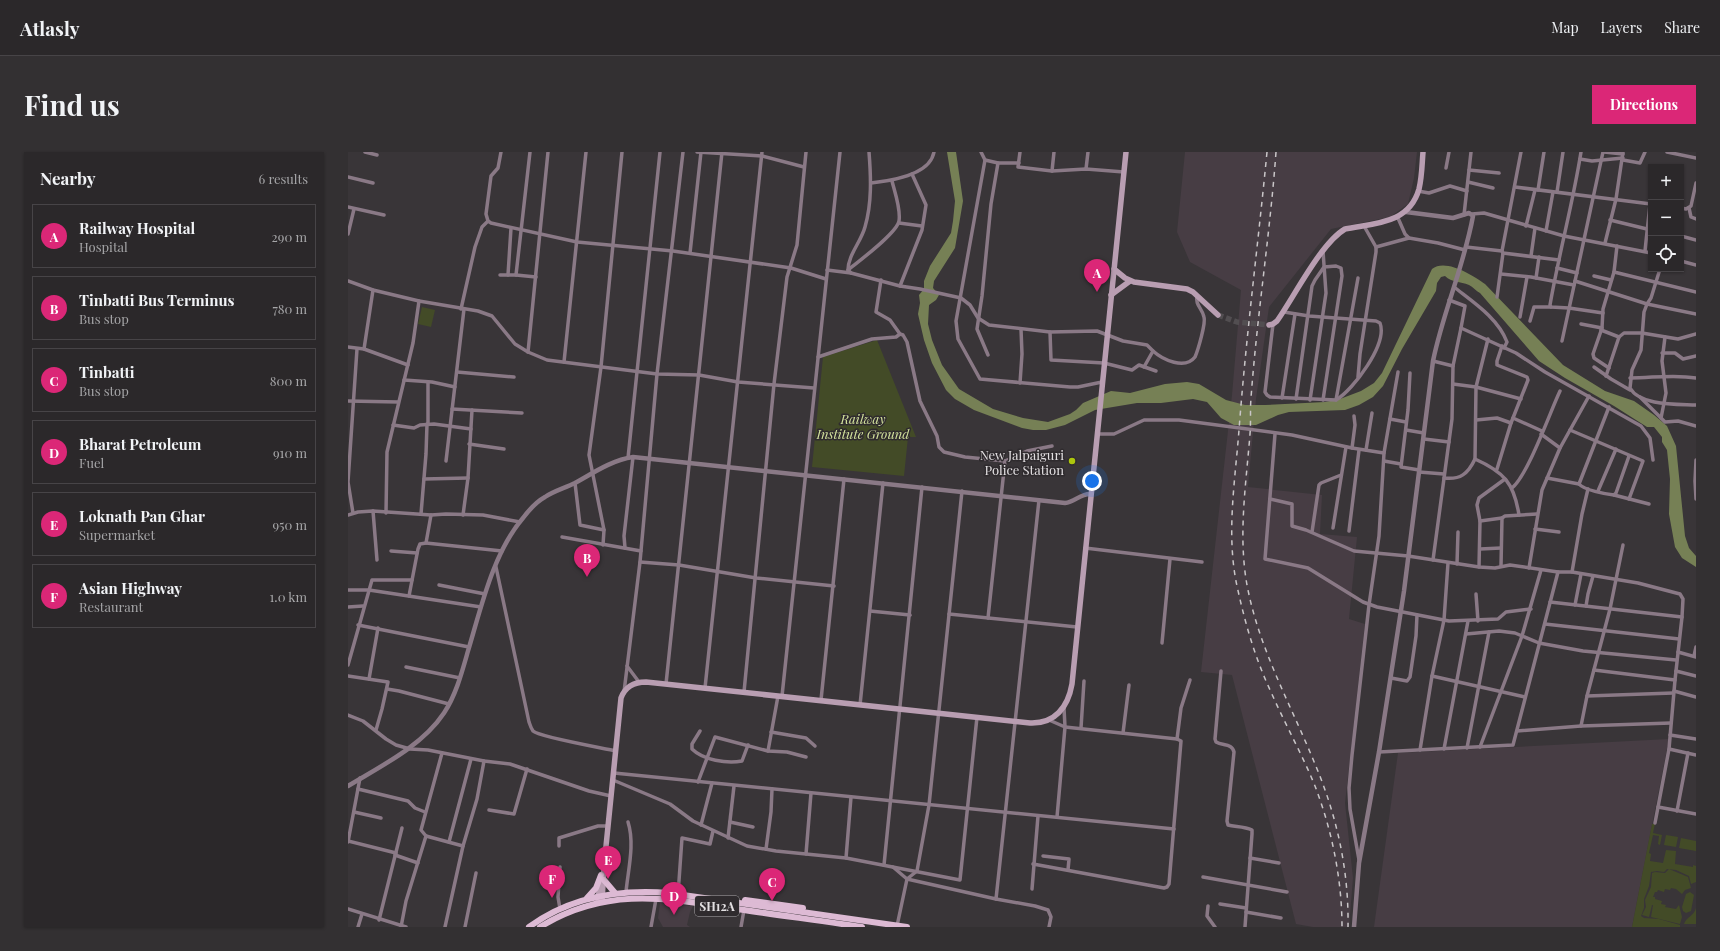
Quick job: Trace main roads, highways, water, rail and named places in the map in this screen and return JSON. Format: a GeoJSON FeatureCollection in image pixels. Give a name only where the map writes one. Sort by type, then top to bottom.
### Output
{"type":"FeatureCollection","features":[{"type":"Feature","properties":{"kind":"main road"},"geometry":{"type":"LineString","coordinates":[[600,899],[621,701],[623,692],[631,685],[639,682],[666,684],[1035,723],[1049,720],[1064,708],[1071,690],[1126,152]]}},
{"type":"Feature","properties":{"kind":"main road"},"geometry":{"type":"LineString","coordinates":[[1271,325],[1284,312],[1323,250],[1339,233],[1345,230],[1398,218],[1406,212],[1418,191],[1423,152]]}},
{"type":"Feature","properties":{"kind":"main road"},"geometry":{"type":"LineString","coordinates":[[1114,269],[1130,281],[1179,286],[1187,289],[1197,295],[1218,315]]}},
{"type":"Feature","properties":{"kind":"main road"},"geometry":{"type":"LineString","coordinates":[[1111,295],[1130,281]]}},
{"type":"Feature","properties":{"kind":"main road"},"geometry":{"type":"LineString","coordinates":[[602,878],[616,893]]}},
{"type":"Feature","properties":{"kind":"main road"},"geometry":{"type":"LineString","coordinates":[[586,899],[596,888],[602,878]]}},
{"type":"Feature","properties":{"kind":"main road","name":"SH12A"},"geometry":{"type":"LineString","coordinates":[[540,927],[572,911],[616,893],[648,892],[678,894],[728,902],[743,900],[772,903],[808,909],[822,915],[907,927]]}},
{"type":"Feature","properties":{"kind":"main road","name":"SH12A"},"geometry":{"type":"LineString","coordinates":[[529,927],[560,909],[586,899],[657,898],[862,927]]}},
{"type":"Feature","properties":{"kind":"main road","name":"SH12A"},"geometry":{"type":"LineString","coordinates":[[547,927],[572,911]]}},
{"type":"Feature","properties":{"kind":"tunnel"},"geometry":{"type":"LineString","coordinates":[[1218,315],[1237,322],[1269,325]]}},
{"type":"Feature","properties":{"kind":"railway"},"geometry":{"type":"LineString","coordinates":[[1267,152],[1245,360],[1232,508],[1232,547],[1237,586],[1251,640],[1276,704],[1310,774],[1326,820],[1338,873],[1342,909],[1342,927]]}},
{"type":"Feature","properties":{"kind":"railway"},"geometry":{"type":"LineString","coordinates":[[1276,152],[1251,398],[1243,529],[1244,566],[1252,609],[1259,632],[1276,676],[1306,742],[1330,804],[1344,865],[1348,906],[1348,927]]}},
{"type":"Feature","properties":{"kind":"place","name":"Railway Hospital"},"geometry":{"type":"Point","coordinates":[1097,292]}},
{"type":"Feature","properties":{"kind":"place","name":"New Jalpaiguri Police Station"},"geometry":{"type":"Point","coordinates":[1072,461]}},
{"type":"Feature","properties":{"kind":"place","name":"Tinbatti Bus Terminus"},"geometry":{"type":"Point","coordinates":[587,577]}},
{"type":"Feature","properties":{"kind":"place","name":"Loknath Pan Ghar"},"geometry":{"type":"Point","coordinates":[608,879]}},
{"type":"Feature","properties":{"kind":"place","name":"Asian Highway"},"geometry":{"type":"Point","coordinates":[552,898]}},
{"type":"Feature","properties":{"kind":"place","name":"Tinbatti"},"geometry":{"type":"Point","coordinates":[772,901]}},
{"type":"Feature","properties":{"kind":"place","name":"Bharat Petroleum"},"geometry":{"type":"Point","coordinates":[674,915]}},
{"type":"Feature","properties":{"kind":"park label","name":"Railway Institute Ground"},"geometry":{"type":"Point","coordinates":[863,426]}}]}
